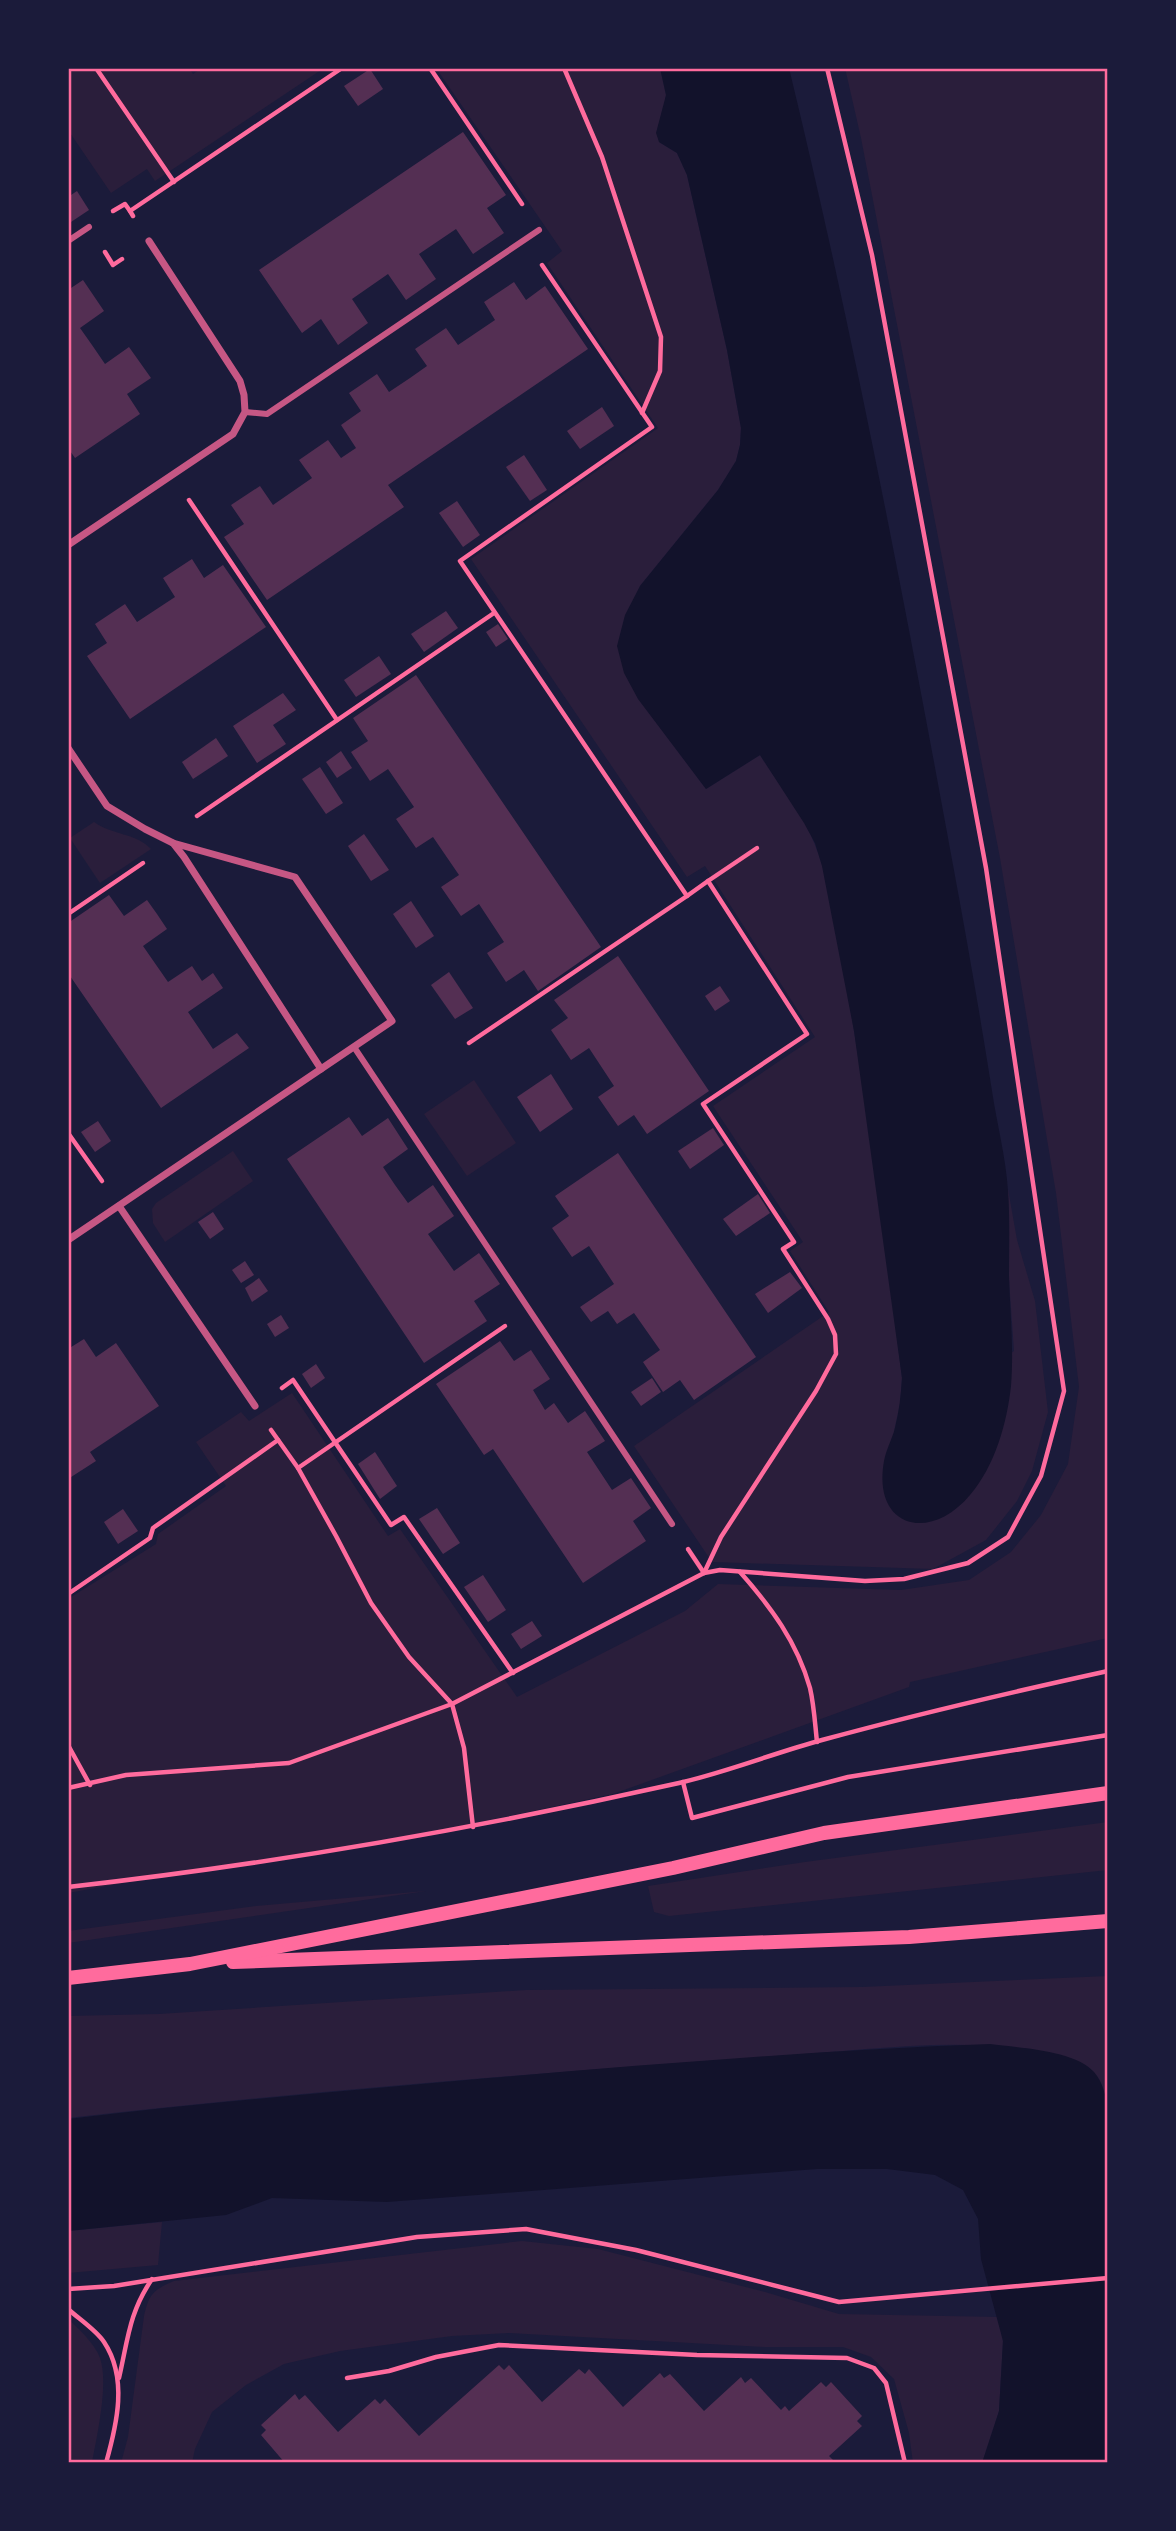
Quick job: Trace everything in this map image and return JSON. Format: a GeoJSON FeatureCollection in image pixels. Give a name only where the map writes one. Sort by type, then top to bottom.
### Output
{"type":"FeatureCollection","features":[{"type":"Feature","properties":{"kind":"main road"},"geometry":{"type":"LineString","coordinates":[[190,1964],[673,1868],[824,1833],[1108,1793]]}},
{"type":"Feature","properties":{"kind":"main road"},"geometry":{"type":"LineString","coordinates":[[68,1978],[190,1964],[909,1937],[1108,1921]]}},
{"type":"Feature","properties":{"kind":"street"},"geometry":{"type":"LineString","coordinates":[[68,241],[89,227]]}},
{"type":"Feature","properties":{"kind":"street"},"geometry":{"type":"LineString","coordinates":[[245,412],[267,414],[539,230]]}},
{"type":"Feature","properties":{"kind":"street"},"geometry":{"type":"LineString","coordinates":[[68,545],[233,434],[245,412],[244,395],[233,367],[149,241]]}},
{"type":"Feature","properties":{"kind":"street"},"geometry":{"type":"LineString","coordinates":[[68,748],[107,806],[163,839],[295,877],[392,1021],[68,1240]]}},
{"type":"Feature","properties":{"kind":"street"},"geometry":{"type":"LineString","coordinates":[[173,843],[321,1069]]}},
{"type":"Feature","properties":{"kind":"street"},"geometry":{"type":"LineString","coordinates":[[354,1047],[672,1524]]}},
{"type":"Feature","properties":{"kind":"street"},"geometry":{"type":"LineString","coordinates":[[119,1206],[255,1406]]}},
{"type":"Feature","properties":{"kind":"path"},"geometry":{"type":"LineString","coordinates":[[96,68],[174,183],[342,68]]}},
{"type":"Feature","properties":{"kind":"path"},"geometry":{"type":"LineString","coordinates":[[430,68],[553,249],[538,260],[652,427],[460,561],[687,896]]}},
{"type":"Feature","properties":{"kind":"path"},"geometry":{"type":"LineString","coordinates":[[564,68],[602,157],[661,337],[660,370],[642,414]]}},
{"type":"Feature","properties":{"kind":"path"},"geometry":{"type":"LineString","coordinates":[[68,1788],[126,1775],[289,1763],[452,1704],[704,1573],[720,1570],[865,1581],[904,1579],[968,1563],[1008,1537],[1041,1476],[1064,1391],[986,868],[872,255],[827,68]]}},
{"type":"Feature","properties":{"kind":"path"},"geometry":{"type":"LineString","coordinates":[[172,475],[337,720]]}},
{"type":"Feature","properties":{"kind":"path"},"geometry":{"type":"LineString","coordinates":[[163,839],[494,613]]}},
{"type":"Feature","properties":{"kind":"path"},"geometry":{"type":"LineString","coordinates":[[68,914],[173,843]]}},
{"type":"Feature","properties":{"kind":"path"},"geometry":{"type":"LineString","coordinates":[[469,1043],[757,848]]}},
{"type":"Feature","properties":{"kind":"path"},"geometry":{"type":"LineString","coordinates":[[704,1573],[722,1537],[816,1391],[836,1354],[835,1335],[828,1319],[783,1249],[794,1242],[704,1104],[807,1034],[708,881]]}},
{"type":"Feature","properties":{"kind":"path"},"geometry":{"type":"LineString","coordinates":[[68,1133],[119,1206]]}},
{"type":"Feature","properties":{"kind":"path"},"geometry":{"type":"LineString","coordinates":[[298,1468],[528,1310]]}},
{"type":"Feature","properties":{"kind":"path"},"geometry":{"type":"LineString","coordinates":[[473,1827],[464,1748],[452,1704],[409,1657],[371,1603],[298,1468],[255,1406],[293,1380],[391,1525],[404,1517],[513,1673]]}},
{"type":"Feature","properties":{"kind":"path"},"geometry":{"type":"LineString","coordinates":[[68,1594],[150,1538],[153,1528],[278,1440]]}},
{"type":"Feature","properties":{"kind":"path"},"geometry":{"type":"LineString","coordinates":[[739,1571],[764,1598],[798,1652],[811,1690],[817,1742]]}},
{"type":"Feature","properties":{"kind":"path"},"geometry":{"type":"LineString","coordinates":[[68,1887],[159,1877],[473,1827],[682,1782],[817,1742],[1008,1693],[1108,1671]]}},
{"type":"Feature","properties":{"kind":"path"},"geometry":{"type":"LineString","coordinates":[[682,1782],[692,1818],[848,1777],[1108,1735]]}},
{"type":"Feature","properties":{"kind":"path"},"geometry":{"type":"LineString","coordinates":[[68,1745],[90,1785]]}},
{"type":"Feature","properties":{"kind":"path"},"geometry":{"type":"LineString","coordinates":[[68,2289],[114,2286],[417,2237],[526,2229],[636,2250],[839,2302],[1108,2278]]}},
{"type":"Feature","properties":{"kind":"path"},"geometry":{"type":"LineString","coordinates":[[106,2463],[119,2403],[119,2379],[131,2318],[138,2299],[152,2278]]}},
{"type":"Feature","properties":{"kind":"path"},"geometry":{"type":"LineString","coordinates":[[68,2309],[104,2342],[119,2379]]}},
{"type":"Feature","properties":{"kind":"path"},"geometry":{"type":"LineString","coordinates":[[347,2378],[499,2345],[847,2358],[874,2368],[886,2383],[905,2463]]}},
{"type":"Feature","properties":{"kind":"shaded area"},"geometry":{"type":"Polygon","coordinates":[[[68,68],[189,68],[193,74],[202,68],[324,68],[155,181],[147,169],[111,193],[68,130],[68,68]]]}},
{"type":"Feature","properties":{"kind":"shaded area"},"geometry":{"type":"Polygon","coordinates":[[[436,68],[660,68],[666,95],[658,126],[659,142],[677,153],[687,175],[727,350],[741,428],[736,461],[718,490],[640,586],[638,698],[706,789],[760,755],[804,822],[821,862],[834,916],[855,1038],[890,1281],[902,1378],[894,1431],[1014,1351],[1009,1280],[1008,1189],[1017,1240],[1035,1301],[1048,1412],[1032,1471],[1017,1501],[986,1540],[933,1569],[712,1562],[634,1446],[829,1312],[790,1251],[803,1242],[713,1106],[815,1037],[705,866],[687,877],[471,559],[658,428],[547,263],[562,251],[436,68]]]}},
{"type":"Feature","properties":{"kind":"shaded area"},"geometry":{"type":"Polygon","coordinates":[[[660,68],[789,68],[877,465],[963,921],[1007,1179],[1011,1386],[998,1444],[979,1484],[954,1510],[938,1519],[922,1523],[908,1521],[895,1514],[887,1501],[883,1484],[884,1461],[894,1432],[902,1378],[854,1031],[822,866],[815,843],[760,755],[706,789],[638,699],[624,673],[617,646],[625,615],[640,586],[718,490],[736,461],[740,445],[741,428],[727,350],[687,175],[677,153],[659,142],[656,133],[666,95],[660,68]]]}},
{"type":"Feature","properties":{"kind":"shaded area"},"geometry":{"type":"Polygon","coordinates":[[[845,68],[1108,68],[1108,1638],[910,1682],[909,1687],[613,1794],[381,1843],[229,1864],[68,1893],[68,1599],[156,1544],[158,1534],[226,1486],[196,1442],[241,1412],[249,1421],[292,1393],[388,1536],[400,1529],[517,1697],[685,1611],[718,1584],[901,1590],[969,1580],[1011,1552],[1041,1515],[1068,1464],[1079,1387],[1056,1193],[1000,858],[861,138],[845,68]]]}},
{"type":"Feature","properties":{"kind":"shaded area"},"geometry":{"type":"Polygon","coordinates":[[[94,822],[138,840],[151,849],[100,883],[70,838],[94,822]]]}},
{"type":"Feature","properties":{"kind":"shaded area"},"geometry":{"type":"Polygon","coordinates":[[[474,1080],[516,1143],[467,1176],[424,1114],[474,1080]]]}},
{"type":"Feature","properties":{"kind":"shaded area"},"geometry":{"type":"Polygon","coordinates":[[[233,1151],[253,1181],[165,1242],[153,1223],[152,1209],[156,1203],[233,1151]]]}},
{"type":"Feature","properties":{"kind":"shaded area"},"geometry":{"type":"Polygon","coordinates":[[[1108,1822],[1108,1870],[669,1916],[654,1912],[648,1886],[805,1862],[1108,1822]]]}},
{"type":"Feature","properties":{"kind":"shaded area"},"geometry":{"type":"Polygon","coordinates":[[[426,1891],[68,1943],[68,1931],[256,1906],[426,1891]]]}},
{"type":"Feature","properties":{"kind":"shaded area"},"geometry":{"type":"Polygon","coordinates":[[[1108,1976],[1108,2107],[1100,2084],[1092,2072],[1065,2057],[1042,2051],[993,2046],[932,2045],[422,2083],[68,2118],[68,2016],[159,2014],[526,1990],[862,1987],[1108,1976]]]}},
{"type":"Feature","properties":{"kind":"shaded area"},"geometry":{"type":"Polygon","coordinates":[[[990,2044],[1045,2051],[1073,2059],[1094,2072],[1105,2093],[1108,2107],[1108,2463],[982,2463],[999,2411],[1003,2341],[981,2259],[978,2219],[963,2190],[935,2175],[887,2169],[817,2169],[387,2202],[272,2198],[226,2215],[68,2231],[68,2119],[489,2078],[802,2054],[990,2044]]]}},
{"type":"Feature","properties":{"kind":"shaded area"},"geometry":{"type":"Polygon","coordinates":[[[162,2222],[158,2265],[68,2273],[68,2231],[162,2222]]]}},
{"type":"Feature","properties":{"kind":"shaded area"},"geometry":{"type":"Polygon","coordinates":[[[522,2241],[598,2249],[839,2314],[998,2317],[1003,2341],[999,2411],[982,2463],[913,2463],[909,2433],[894,2379],[871,2357],[843,2347],[765,2347],[509,2333],[452,2336],[340,2351],[284,2364],[246,2385],[212,2412],[195,2449],[192,2463],[121,2463],[128,2437],[144,2316],[150,2298],[161,2287],[174,2281],[522,2241]]]}},
{"type":"Feature","properties":{"kind":"shaded area"},"geometry":{"type":"Polygon","coordinates":[[[68,2319],[94,2347],[102,2369],[101,2410],[92,2463],[68,2463],[68,2319]]]}},
{"type":"Feature","properties":{"kind":"building"},"geometry":{"type":"Polygon","coordinates":[[[370,69],[383,89],[358,106],[344,86],[370,69]]]}},
{"type":"Feature","properties":{"kind":"building"},"geometry":{"type":"Polygon","coordinates":[[[463,132],[506,195],[487,208],[504,233],[473,254],[456,229],[419,254],[436,279],[406,300],[388,274],[352,299],[368,323],[338,345],[321,319],[302,333],[259,270],[463,132]]]}},
{"type":"Feature","properties":{"kind":"building"},"geometry":{"type":"Polygon","coordinates":[[[77,191],[89,210],[68,224],[68,197],[77,191]]]}},
{"type":"Feature","properties":{"kind":"building"},"geometry":{"type":"Polygon","coordinates":[[[83,280],[104,311],[80,328],[105,364],[129,347],[151,378],[127,394],[140,414],[75,458],[68,448],[68,290],[83,280]]]}},
{"type":"Feature","properties":{"kind":"building"},"geometry":{"type":"Polygon","coordinates":[[[514,282],[526,300],[545,286],[588,349],[388,485],[404,507],[267,600],[224,537],[244,524],[231,505],[260,486],[273,505],[312,478],[299,460],[328,440],[341,458],[356,448],[341,425],[361,411],[349,393],[377,374],[389,392],[410,378],[427,366],[415,349],[446,328],[458,345],[495,320],[484,302],[514,282]]]}},
{"type":"Feature","properties":{"kind":"building"},"geometry":{"type":"Polygon","coordinates":[[[602,407],[614,426],[580,449],[567,431],[602,407]]]}},
{"type":"Feature","properties":{"kind":"building"},"geometry":{"type":"Polygon","coordinates":[[[524,455],[547,490],[530,501],[506,467],[524,455]]]}},
{"type":"Feature","properties":{"kind":"building"},"geometry":{"type":"Polygon","coordinates":[[[457,501],[480,535],[463,547],[439,513],[457,501]]]}},
{"type":"Feature","properties":{"kind":"building"},"geometry":{"type":"Polygon","coordinates":[[[192,559],[204,578],[223,565],[266,627],[130,719],[87,656],[107,643],[95,624],[125,604],[137,622],[175,597],[163,578],[192,559]]]}},
{"type":"Feature","properties":{"kind":"building"},"geometry":{"type":"Polygon","coordinates":[[[446,611],[458,628],[424,652],[411,634],[446,611]]]}},
{"type":"Feature","properties":{"kind":"building"},"geometry":{"type":"Polygon","coordinates":[[[498,624],[508,639],[496,647],[486,632],[498,624]]]}},
{"type":"Feature","properties":{"kind":"building"},"geometry":{"type":"Polygon","coordinates":[[[379,656],[391,674],[356,697],[344,680],[379,656]]]}},
{"type":"Feature","properties":{"kind":"building"},"geometry":{"type":"Polygon","coordinates":[[[416,675],[601,947],[538,991],[524,970],[506,982],[487,953],[504,942],[479,904],[461,916],[441,887],[459,875],[433,837],[416,848],[396,819],[414,807],[388,769],[370,781],[351,752],[368,741],[353,718],[416,675]]]}},
{"type":"Feature","properties":{"kind":"building"},"geometry":{"type":"Polygon","coordinates":[[[283,693],[296,710],[273,725],[286,744],[257,763],[233,726],[283,693]]]}},
{"type":"Feature","properties":{"kind":"building"},"geometry":{"type":"Polygon","coordinates":[[[216,738],[228,756],[193,779],[182,762],[216,738]]]}},
{"type":"Feature","properties":{"kind":"building"},"geometry":{"type":"Polygon","coordinates":[[[341,751],[352,768],[337,778],[326,762],[341,751]]]}},
{"type":"Feature","properties":{"kind":"building"},"geometry":{"type":"Polygon","coordinates":[[[320,767],[343,803],[326,814],[302,779],[320,767]]]}},
{"type":"Feature","properties":{"kind":"building"},"geometry":{"type":"Polygon","coordinates":[[[364,834],[389,870],[371,881],[348,846],[364,834]]]}},
{"type":"Feature","properties":{"kind":"building"},"geometry":{"type":"Polygon","coordinates":[[[109,895],[124,916],[147,900],[157,914],[167,929],[143,946],[168,982],[192,966],[202,981],[213,973],[223,988],[188,1012],[213,1049],[237,1033],[249,1048],[161,1108],[68,973],[68,923],[109,895]]]}},
{"type":"Feature","properties":{"kind":"building"},"geometry":{"type":"Polygon","coordinates":[[[411,901],[434,936],[416,948],[393,914],[411,901]]]}},
{"type":"Feature","properties":{"kind":"building"},"geometry":{"type":"Polygon","coordinates":[[[618,956],[709,1091],[647,1134],[634,1115],[618,1126],[598,1097],[614,1086],[589,1048],[571,1060],[551,1030],[568,1018],[554,1000],[618,956]]]}},
{"type":"Feature","properties":{"kind":"building"},"geometry":{"type":"Polygon","coordinates":[[[449,972],[473,1008],[455,1019],[431,985],[449,972]]]}},
{"type":"Feature","properties":{"kind":"building"},"geometry":{"type":"Polygon","coordinates":[[[720,986],[730,1001],[715,1011],[705,996],[720,986]]]}},
{"type":"Feature","properties":{"kind":"building"},"geometry":{"type":"Polygon","coordinates":[[[551,1074],[573,1109],[540,1132],[517,1097],[551,1074]]]}},
{"type":"Feature","properties":{"kind":"building"},"geometry":{"type":"Polygon","coordinates":[[[349,1117],[362,1136],[388,1118],[408,1149],[383,1167],[395,1185],[408,1203],[433,1185],[454,1216],[428,1234],[454,1271],[479,1253],[500,1284],[474,1301],[487,1321],[424,1363],[287,1159],[349,1117]]]}},
{"type":"Feature","properties":{"kind":"building"},"geometry":{"type":"Polygon","coordinates":[[[98,1121],[111,1141],[95,1152],[81,1132],[98,1121]]]}},
{"type":"Feature","properties":{"kind":"building"},"geometry":{"type":"Polygon","coordinates":[[[713,1128],[724,1145],[690,1169],[678,1151],[713,1128]]]}},
{"type":"Feature","properties":{"kind":"building"},"geometry":{"type":"Polygon","coordinates":[[[618,1153],[756,1357],[694,1400],[680,1380],[663,1392],[643,1362],[660,1350],[634,1313],[617,1324],[608,1311],[591,1322],[580,1307],[614,1284],[589,1246],[572,1257],[552,1228],[569,1216],[555,1196],[618,1153]]]}},
{"type":"Feature","properties":{"kind":"building"},"geometry":{"type":"Polygon","coordinates":[[[758,1194],[770,1213],[736,1236],[723,1219],[758,1194]]]}},
{"type":"Feature","properties":{"kind":"building"},"geometry":{"type":"Polygon","coordinates":[[[213,1212],[224,1229],[210,1239],[198,1222],[213,1212]]]}},
{"type":"Feature","properties":{"kind":"building"},"geometry":{"type":"Polygon","coordinates":[[[245,1261],[254,1275],[241,1283],[232,1270],[245,1261]]]}},
{"type":"Feature","properties":{"kind":"building"},"geometry":{"type":"Polygon","coordinates":[[[790,1272],[802,1288],[768,1313],[755,1294],[790,1272]]]}},
{"type":"Feature","properties":{"kind":"building"},"geometry":{"type":"Polygon","coordinates":[[[259,1278],[268,1291],[252,1302],[245,1288],[259,1278]]]}},
{"type":"Feature","properties":{"kind":"building"},"geometry":{"type":"Polygon","coordinates":[[[281,1315],[289,1328],[275,1337],[267,1324],[281,1315]]]}},
{"type":"Feature","properties":{"kind":"building"},"geometry":{"type":"Polygon","coordinates":[[[84,1339],[96,1357],[116,1343],[159,1406],[90,1452],[96,1461],[68,1479],[68,1349],[84,1339]]]}},
{"type":"Feature","properties":{"kind":"building"},"geometry":{"type":"Polygon","coordinates":[[[500,1341],[514,1361],[531,1350],[550,1379],[533,1390],[545,1410],[554,1403],[568,1423],[585,1411],[605,1441],[587,1452],[612,1490],[631,1478],[651,1508],[633,1521],[646,1541],[583,1583],[493,1449],[484,1455],[436,1384],[500,1341]]]}},
{"type":"Feature","properties":{"kind":"building"},"geometry":{"type":"Polygon","coordinates":[[[316,1364],[325,1378],[311,1388],[302,1374],[316,1364]]]}},
{"type":"Feature","properties":{"kind":"building"},"geometry":{"type":"Polygon","coordinates":[[[652,1378],[661,1392],[641,1406],[631,1392],[652,1378]]]}},
{"type":"Feature","properties":{"kind":"building"},"geometry":{"type":"Polygon","coordinates":[[[375,1452],[397,1486],[380,1499],[358,1464],[375,1452]]]}},
{"type":"Feature","properties":{"kind":"building"},"geometry":{"type":"Polygon","coordinates":[[[437,1508],[460,1543],[443,1554],[419,1519],[437,1508]]]}},
{"type":"Feature","properties":{"kind":"building"},"geometry":{"type":"Polygon","coordinates":[[[123,1509],[138,1531],[118,1544],[104,1522],[123,1509]]]}},
{"type":"Feature","properties":{"kind":"building"},"geometry":{"type":"Polygon","coordinates":[[[483,1575],[506,1610],[488,1622],[464,1587],[483,1575]]]}},
{"type":"Feature","properties":{"kind":"building"},"geometry":{"type":"Polygon","coordinates":[[[532,1621],[542,1636],[521,1649],[511,1634],[532,1621]]]}},
{"type":"Feature","properties":{"kind":"building"},"geometry":{"type":"Polygon","coordinates":[[[499,2365],[504,2370],[509,2365],[542,2402],[579,2369],[585,2374],[589,2369],[623,2407],[660,2373],[664,2378],[670,2374],[704,2411],[741,2377],[745,2383],[751,2378],[781,2410],[785,2406],[789,2411],[821,2382],[826,2387],[831,2382],[862,2416],[857,2421],[862,2426],[829,2456],[833,2460],[830,2463],[285,2463],[261,2435],[266,2430],[261,2425],[295,2394],[299,2400],[305,2395],[338,2432],[375,2399],[380,2404],[385,2399],[419,2436],[499,2365]]]}}]}
